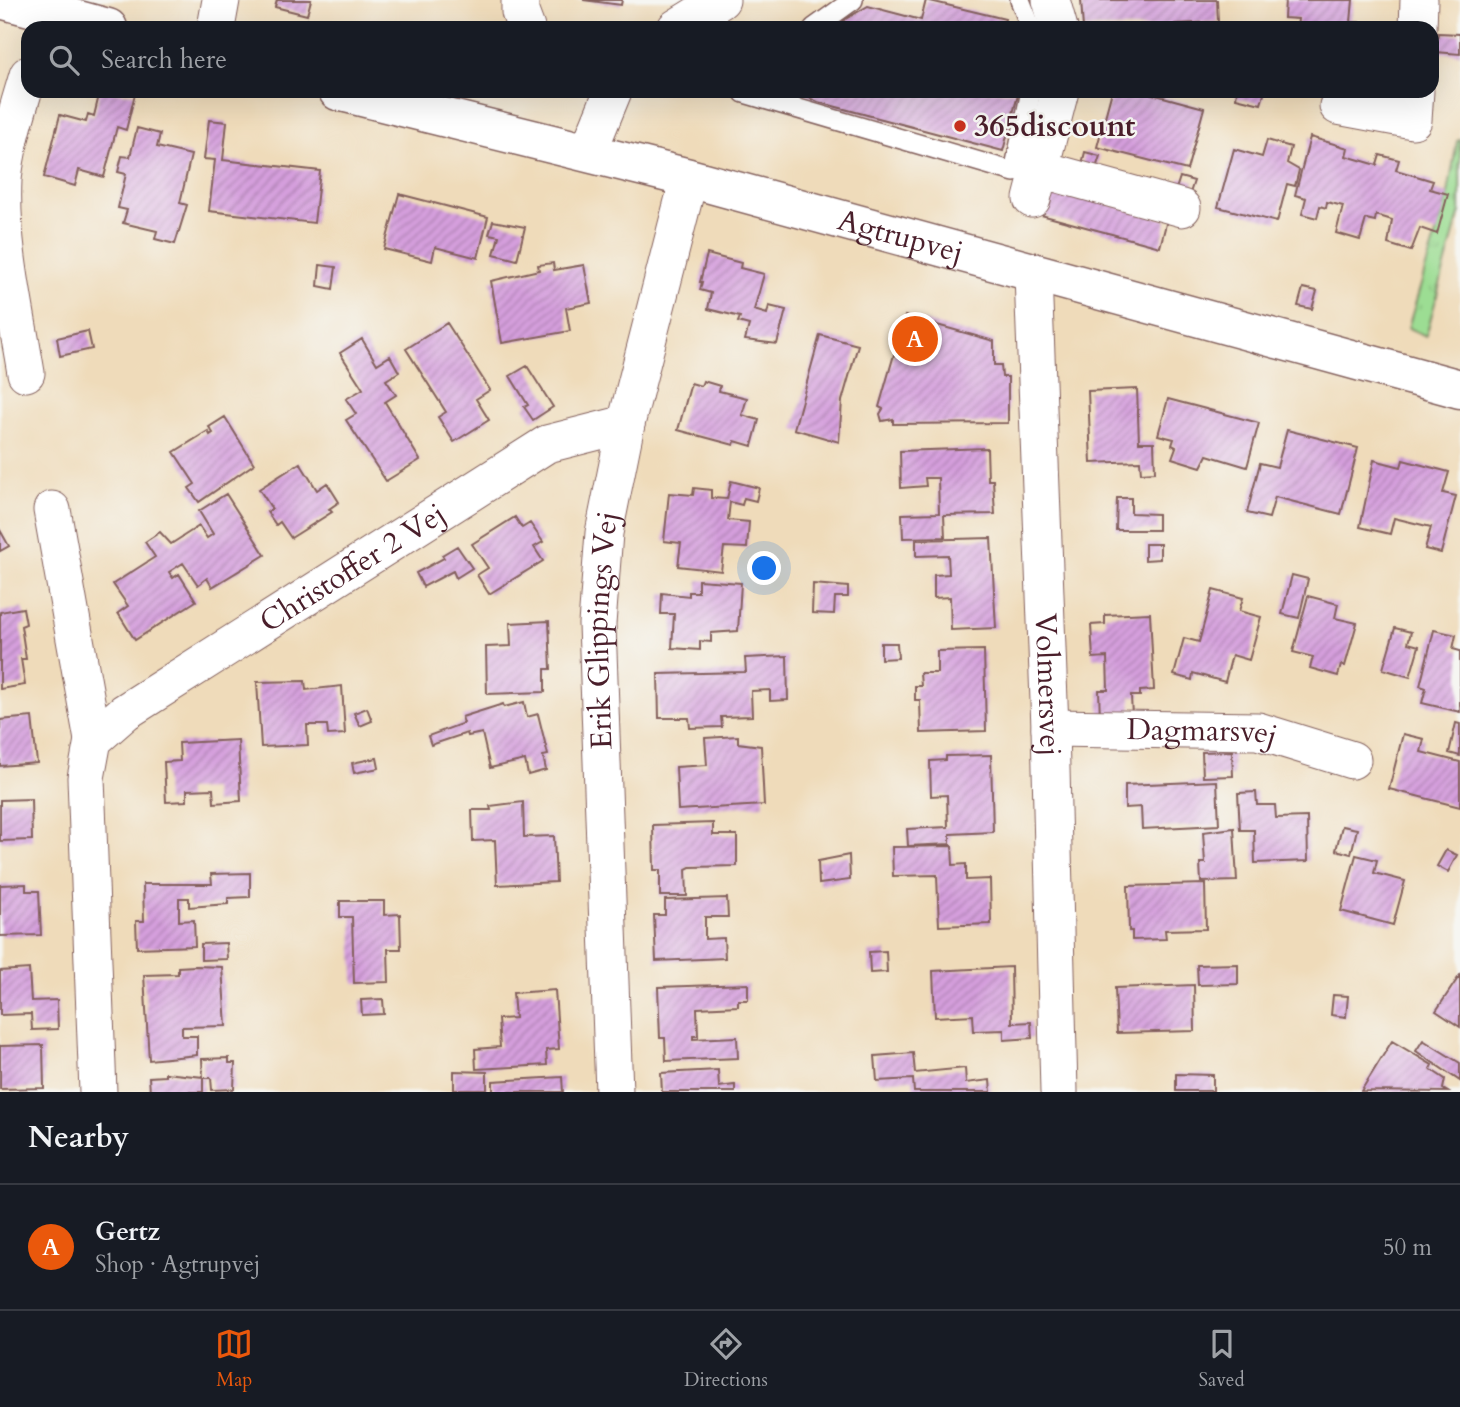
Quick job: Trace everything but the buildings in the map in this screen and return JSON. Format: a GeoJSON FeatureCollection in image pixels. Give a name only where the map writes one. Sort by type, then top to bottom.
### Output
{"type":"FeatureCollection","features":[{"type":"Feature","properties":{"kind":"street"},"geometry":{"type":"LineString","coordinates":[[4,0],[45,20]]}},
{"type":"Feature","properties":{"kind":"street"},"geometry":{"type":"LineString","coordinates":[[217,21],[221,0]]}},
{"type":"Feature","properties":{"kind":"street"},"geometry":{"type":"LineString","coordinates":[[520,0],[523,21]]}},
{"type":"Feature","properties":{"kind":"street"},"geometry":{"type":"LineString","coordinates":[[687,21],[721,0]]}},
{"type":"Feature","properties":{"kind":"street"},"geometry":{"type":"LineString","coordinates":[[1051,0],[1057,21]]}},
{"type":"Feature","properties":{"kind":"street"},"geometry":{"type":"LineString","coordinates":[[1418,21],[1419,0]]}},
{"type":"Feature","properties":{"kind":"street"},"geometry":{"type":"LineString","coordinates":[[21,98],[13,124],[3,181],[3,229],[26,373]]}},
{"type":"Feature","properties":{"kind":"street","name":"Agtrupvej"},"geometry":{"type":"LineString","coordinates":[[367,98],[689,178],[1033,275],[1460,389]]}},
{"type":"Feature","properties":{"kind":"street"},"geometry":{"type":"LineString","coordinates":[[588,152],[610,98]]}},
{"type":"Feature","properties":{"kind":"street"},"geometry":{"type":"LineString","coordinates":[[1058,98],[1036,184],[1182,208]]}},
{"type":"Feature","properties":{"kind":"street"},"geometry":{"type":"LineString","coordinates":[[1338,106],[1413,120],[1415,98]]}},
{"type":"Feature","properties":{"kind":"street","name":"Erik Glippings Vej"},"geometry":{"type":"LineString","coordinates":[[614,1092],[597,624],[604,533],[626,424],[689,178]]}},
{"type":"Feature","properties":{"kind":"street","name":"Volmersvej"},"geometry":{"type":"LineString","coordinates":[[1033,275],[1050,728],[1059,1092]]}},
{"type":"Feature","properties":{"kind":"street","name":"Christoffer 2 Vej"},"geometry":{"type":"LineString","coordinates":[[93,740],[125,712],[547,444],[626,424]]}},
{"type":"Feature","properties":{"kind":"street"},"geometry":{"type":"LineString","coordinates":[[52,510],[93,740],[86,779],[98,1092]]}},
{"type":"Feature","properties":{"kind":"street","name":"Dagmarsvej"},"geometry":{"type":"LineString","coordinates":[[1050,728],[1258,731],[1352,760]]}},
{"type":"Feature","properties":{"kind":"lane"},"geometry":{"type":"LineString","coordinates":[[824,21],[853,0]]}},
{"type":"Feature","properties":{"kind":"lane"},"geometry":{"type":"LineString","coordinates":[[1020,0],[1028,21]]}},
{"type":"Feature","properties":{"kind":"lane"},"geometry":{"type":"LineString","coordinates":[[761,98],[1014,172],[1030,98]]}},
{"type":"Feature","properties":{"kind":"green space"},"geometry":{"type":"Polygon","coordinates":[[[1460,139],[1460,211],[1426,336],[1408,328],[1448,194],[1457,141],[1460,139]]]}},
{"type":"Feature","properties":{"kind":"place","name":"365discount"},"geometry":{"type":"Point","coordinates":[960,126]}},
{"type":"Feature","properties":{"kind":"place","name":"Gertz"},"geometry":{"type":"Point","coordinates":[915,339]}}]}
